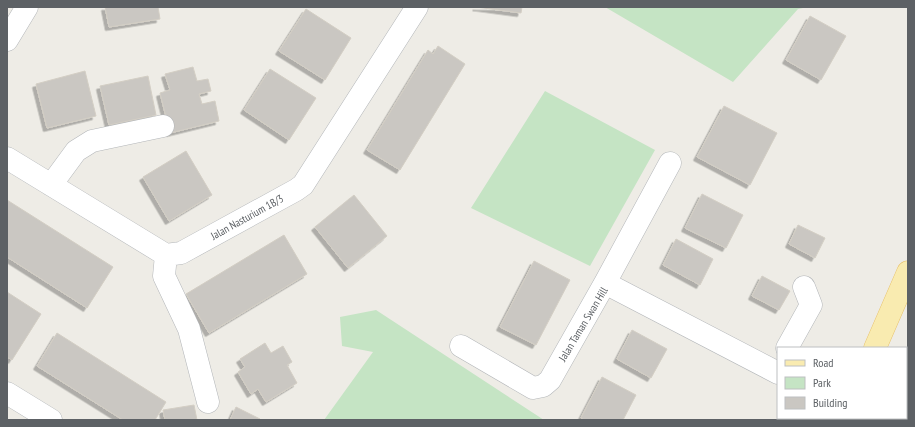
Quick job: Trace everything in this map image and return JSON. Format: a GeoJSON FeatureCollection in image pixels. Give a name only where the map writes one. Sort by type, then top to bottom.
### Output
{"type":"FeatureCollection","features":[{"type":"Feature","properties":{"kind":"main road"},"geometry":{"type":"LineString","coordinates":[[875,347],[908,272]]}},
{"type":"Feature","properties":{"kind":"street"},"geometry":{"type":"LineString","coordinates":[[7,40],[27,7]]}},
{"type":"Feature","properties":{"kind":"street","name":"Jalan Nasturium 1B/3"},"geometry":{"type":"LineString","coordinates":[[166,255],[181,253],[303,185],[417,7]]}},
{"type":"Feature","properties":{"kind":"street"},"geometry":{"type":"LineString","coordinates":[[51,185],[76,151],[92,141],[162,126]]}},
{"type":"Feature","properties":{"kind":"street"},"geometry":{"type":"LineString","coordinates":[[7,158],[166,255],[164,276],[189,329],[208,402]]}},
{"type":"Feature","properties":{"kind":"street"},"geometry":{"type":"LineString","coordinates":[[605,283],[670,163]]}},
{"type":"Feature","properties":{"kind":"street","name":"Jalan Taman Swan Hill"},"geometry":{"type":"LineString","coordinates":[[462,346],[533,388],[543,386],[550,380],[605,283],[777,370]]}},
{"type":"Feature","properties":{"kind":"street"},"geometry":{"type":"LineString","coordinates":[[788,347],[811,305],[804,287]]}},
{"type":"Feature","properties":{"kind":"street"},"geometry":{"type":"LineString","coordinates":[[7,392],[51,420]]}},
{"type":"Feature","properties":{"kind":"green space"},"geometry":{"type":"Polygon","coordinates":[[[605,7],[808,7],[798,9],[733,82],[605,7]]]}},
{"type":"Feature","properties":{"kind":"green space"},"geometry":{"type":"Polygon","coordinates":[[[545,91],[655,150],[590,266],[471,208],[545,91]]]}},
{"type":"Feature","properties":{"kind":"green space"},"geometry":{"type":"Polygon","coordinates":[[[376,310],[544,420],[324,420],[373,352],[342,346],[340,317],[376,310]]]}},
{"type":"Feature","properties":{"kind":"building"},"geometry":{"type":"Polygon","coordinates":[[[105,7],[158,7],[160,19],[109,27],[105,7]]]}},
{"type":"Feature","properties":{"kind":"building"},"geometry":{"type":"Polygon","coordinates":[[[476,7],[522,7],[521,13],[476,7]]]}},
{"type":"Feature","properties":{"kind":"building"},"geometry":{"type":"Polygon","coordinates":[[[306,9],[351,38],[325,80],[279,51],[306,9]]]}},
{"type":"Feature","properties":{"kind":"building"},"geometry":{"type":"Polygon","coordinates":[[[810,16],[846,36],[821,80],[786,60],[810,16]]]}},
{"type":"Feature","properties":{"kind":"building"},"geometry":{"type":"Polygon","coordinates":[[[438,46],[465,64],[400,170],[367,150],[428,50],[433,54],[438,46]]]}},
{"type":"Feature","properties":{"kind":"building"},"geometry":{"type":"Polygon","coordinates":[[[193,67],[197,81],[208,79],[211,91],[199,94],[202,104],[215,101],[219,121],[170,133],[160,93],[170,90],[165,74],[193,67]]]}},
{"type":"Feature","properties":{"kind":"building"},"geometry":{"type":"Polygon","coordinates":[[[270,69],[316,98],[289,140],[244,110],[270,69]]]}},
{"type":"Feature","properties":{"kind":"building"},"geometry":{"type":"Polygon","coordinates":[[[85,71],[96,116],[47,128],[36,84],[85,71]]]}},
{"type":"Feature","properties":{"kind":"building"},"geometry":{"type":"Polygon","coordinates":[[[148,76],[156,115],[109,125],[100,86],[148,76]]]}},
{"type":"Feature","properties":{"kind":"building"},"geometry":{"type":"Polygon","coordinates":[[[724,106],[777,133],[750,185],[697,157],[724,106]]]}},
{"type":"Feature","properties":{"kind":"building"},"geometry":{"type":"Polygon","coordinates":[[[186,151],[212,195],[169,221],[143,177],[186,151]]]}},
{"type":"Feature","properties":{"kind":"building"},"geometry":{"type":"Polygon","coordinates":[[[702,194],[743,215],[726,248],[685,228],[702,194]]]}},
{"type":"Feature","properties":{"kind":"building"},"geometry":{"type":"Polygon","coordinates":[[[354,195],[387,236],[348,268],[315,227],[354,195]]]}},
{"type":"Feature","properties":{"kind":"building"},"geometry":{"type":"Polygon","coordinates":[[[7,200],[113,267],[87,308],[7,257],[7,200]]]}},
{"type":"Feature","properties":{"kind":"building"},"geometry":{"type":"Polygon","coordinates":[[[798,225],[825,238],[815,258],[789,244],[798,225]]]}},
{"type":"Feature","properties":{"kind":"building"},"geometry":{"type":"Polygon","coordinates":[[[284,235],[307,274],[209,333],[186,294],[284,235]]]}},
{"type":"Feature","properties":{"kind":"building"},"geometry":{"type":"Polygon","coordinates":[[[676,239],[713,259],[700,285],[663,265],[676,239]]]}},
{"type":"Feature","properties":{"kind":"building"},"geometry":{"type":"Polygon","coordinates":[[[534,261],[570,280],[536,345],[500,327],[534,261]]]}},
{"type":"Feature","properties":{"kind":"building"},"geometry":{"type":"Polygon","coordinates":[[[762,276],[790,291],[779,310],[752,296],[762,276]]]}},
{"type":"Feature","properties":{"kind":"building"},"geometry":{"type":"Polygon","coordinates":[[[7,292],[41,314],[12,360],[7,357],[7,292]]]}},
{"type":"Feature","properties":{"kind":"building"},"geometry":{"type":"Polygon","coordinates":[[[632,330],[667,349],[651,378],[617,359],[632,330]]]}},
{"type":"Feature","properties":{"kind":"building"},"geometry":{"type":"Polygon","coordinates":[[[57,333],[166,402],[155,420],[123,420],[37,366],[57,333]]]}},
{"type":"Feature","properties":{"kind":"building"},"geometry":{"type":"Polygon","coordinates":[[[265,343],[271,353],[283,346],[292,362],[287,365],[297,383],[266,402],[258,389],[251,394],[238,372],[245,367],[240,359],[265,343]]]}},
{"type":"Feature","properties":{"kind":"building"},"geometry":{"type":"Polygon","coordinates":[[[602,377],[636,395],[623,420],[584,420],[581,418],[602,377]]]}},
{"type":"Feature","properties":{"kind":"building"},"geometry":{"type":"Polygon","coordinates":[[[194,405],[197,420],[165,420],[163,410],[194,405]]]}},
{"type":"Feature","properties":{"kind":"building"},"geometry":{"type":"Polygon","coordinates":[[[236,407],[260,419],[260,420],[230,420],[236,407]]]}},
{"type":"Feature","properties":{"kind":"building"},"geometry":{"type":"Polygon","coordinates":[[[908,414],[908,420],[890,420],[907,419],[908,414]]]}}]}
